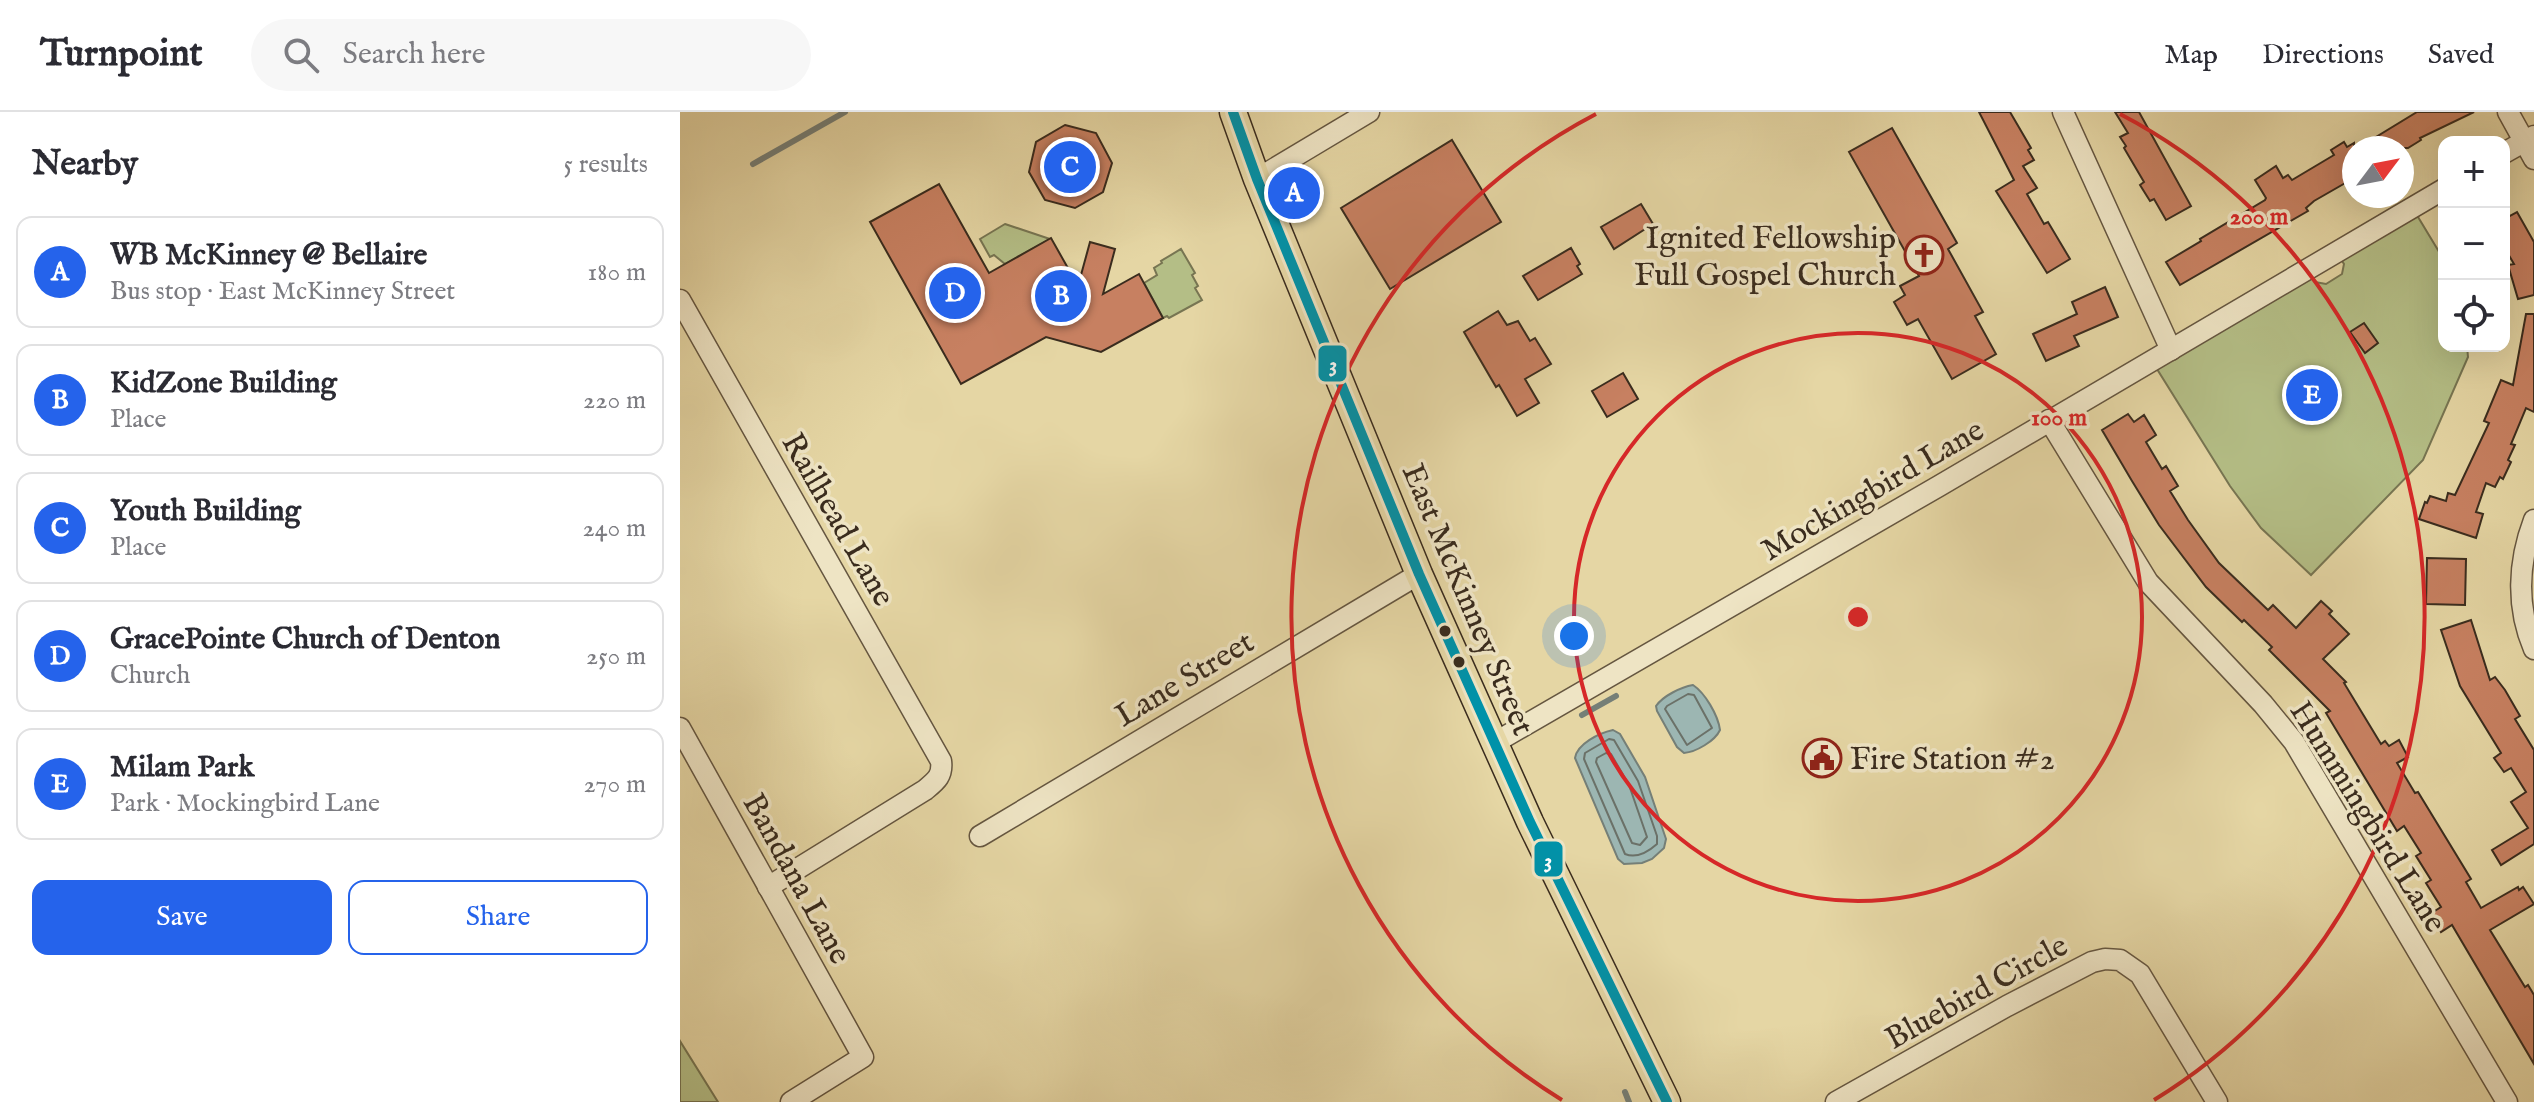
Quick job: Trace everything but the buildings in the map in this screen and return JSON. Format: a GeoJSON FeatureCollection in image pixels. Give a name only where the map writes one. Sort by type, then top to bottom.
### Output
{"type":"FeatureCollection","features":[{"type":"Feature","properties":{"kind":"main road","name":"East McKinney Street"},"geometry":{"type":"LineString","coordinates":[[1233,112],[1257,179],[1419,574],[1536,836],[1667,1102]]}},
{"type":"Feature","properties":{"kind":"street"},"geometry":{"type":"LineString","coordinates":[[1257,179],[1369,112]]}},
{"type":"Feature","properties":{"kind":"street"},"geometry":{"type":"LineString","coordinates":[[2063,112],[2171,350]]}},
{"type":"Feature","properties":{"kind":"street"},"geometry":{"type":"LineString","coordinates":[[2508,112],[2531,145],[2510,151]]}},
{"type":"Feature","properties":{"kind":"street","name":"Mockingbird Lane"},"geometry":{"type":"LineString","coordinates":[[1494,743],[2438,193]]}},
{"type":"Feature","properties":{"kind":"street","name":"Railhead Lane"},"geometry":{"type":"LineString","coordinates":[[680,300],[937,752],[942,770],[938,780],[914,798],[768,887]]}},
{"type":"Feature","properties":{"kind":"street","name":"Hummingbird Lane"},"geometry":{"type":"LineString","coordinates":[[2049,420],[2148,582],[2263,704],[2294,742],[2507,1102]]}},
{"type":"Feature","properties":{"kind":"street"},"geometry":{"type":"LineString","coordinates":[[2534,520],[2525,548],[2521,580],[2524,616],[2534,649]]}},
{"type":"Feature","properties":{"kind":"street","name":"Lane Street"},"geometry":{"type":"LineString","coordinates":[[980,836],[1419,574]]}},
{"type":"Feature","properties":{"kind":"street","name":"Bandana Lane"},"geometry":{"type":"LineString","coordinates":[[680,728],[863,1057],[791,1102]]}},
{"type":"Feature","properties":{"kind":"street","name":"Bluebird Circle"},"geometry":{"type":"LineString","coordinates":[[1836,1102],[2007,1006],[2087,964],[2105,959],[2125,962],[2140,974],[2217,1102]]}},
{"type":"Feature","properties":{"kind":"green space"},"geometry":{"type":"Polygon","coordinates":[[[2413,208],[2438,250],[2438,352],[2468,352],[2468,357],[2423,460],[2311,575],[2261,528],[2230,486],[2152,361],[2307,269],[2315,282],[2326,284],[2342,274],[2344,264],[2336,252],[2413,208]]]}},
{"type":"Feature","properties":{"kind":"green space"},"geometry":{"type":"Polygon","coordinates":[[[1005,224],[1050,239],[1005,264],[994,255],[990,257],[980,239],[1005,224]]]}},
{"type":"Feature","properties":{"kind":"green space"},"geometry":{"type":"Polygon","coordinates":[[[1181,249],[1195,273],[1192,275],[1198,286],[1195,288],[1202,300],[1169,318],[1163,318],[1144,283],[1157,275],[1154,268],[1161,261],[1181,249]]]}},
{"type":"Feature","properties":{"kind":"green space"},"geometry":{"type":"Polygon","coordinates":[[[680,1041],[718,1102],[680,1102],[680,1041]]]}},
{"type":"Feature","properties":{"kind":"water"},"geometry":{"type":"Polygon","coordinates":[[[1693,685],[1710,705],[1720,730],[1705,745],[1684,753],[1677,747],[1656,706],[1673,692],[1693,685]]]}},
{"type":"Feature","properties":{"kind":"water"},"geometry":{"type":"Polygon","coordinates":[[[1613,730],[1620,734],[1645,777],[1666,839],[1664,848],[1642,863],[1624,864],[1618,859],[1575,758],[1580,748],[1590,740],[1613,730]]]}},
{"type":"Feature","properties":{"kind":"waterway"},"geometry":{"type":"LineString","coordinates":[[753,164],[845,112]]}},
{"type":"Feature","properties":{"kind":"waterway"},"geometry":{"type":"LineString","coordinates":[[1582,715],[1616,696]]}},
{"type":"Feature","properties":{"kind":"waterway"},"geometry":{"type":"LineString","coordinates":[[1625,1092],[1629,1102]]}},
{"type":"Feature","properties":{"kind":"transit line","name":"3"},"geometry":{"type":"LineString","coordinates":[[1233,112],[1257,179],[1419,574],[1530,822],[1667,1102]]}},
{"type":"Feature","properties":{"kind":"place","name":"Youth Building"},"geometry":{"type":"Point","coordinates":[1070,167]}},
{"type":"Feature","properties":{"kind":"place","name":"WB McKinney @ Bellaire"},"geometry":{"type":"Point","coordinates":[1294,193]}},
{"type":"Feature","properties":{"kind":"place","name":"Ignited Fellowship Full Gospel Church"},"geometry":{"type":"Point","coordinates":[1924,255]}},
{"type":"Feature","properties":{"kind":"place","name":"GracePointe Church of Denton"},"geometry":{"type":"Point","coordinates":[955,293]}},
{"type":"Feature","properties":{"kind":"place","name":"KidZone Building"},"geometry":{"type":"Point","coordinates":[1061,296]}},
{"type":"Feature","properties":{"kind":"place","name":"Milam Park"},"geometry":{"type":"Point","coordinates":[2312,395]}},
{"type":"Feature","properties":{"kind":"place","name":"Fire Station #2"},"geometry":{"type":"Point","coordinates":[1822,758]}}]}
